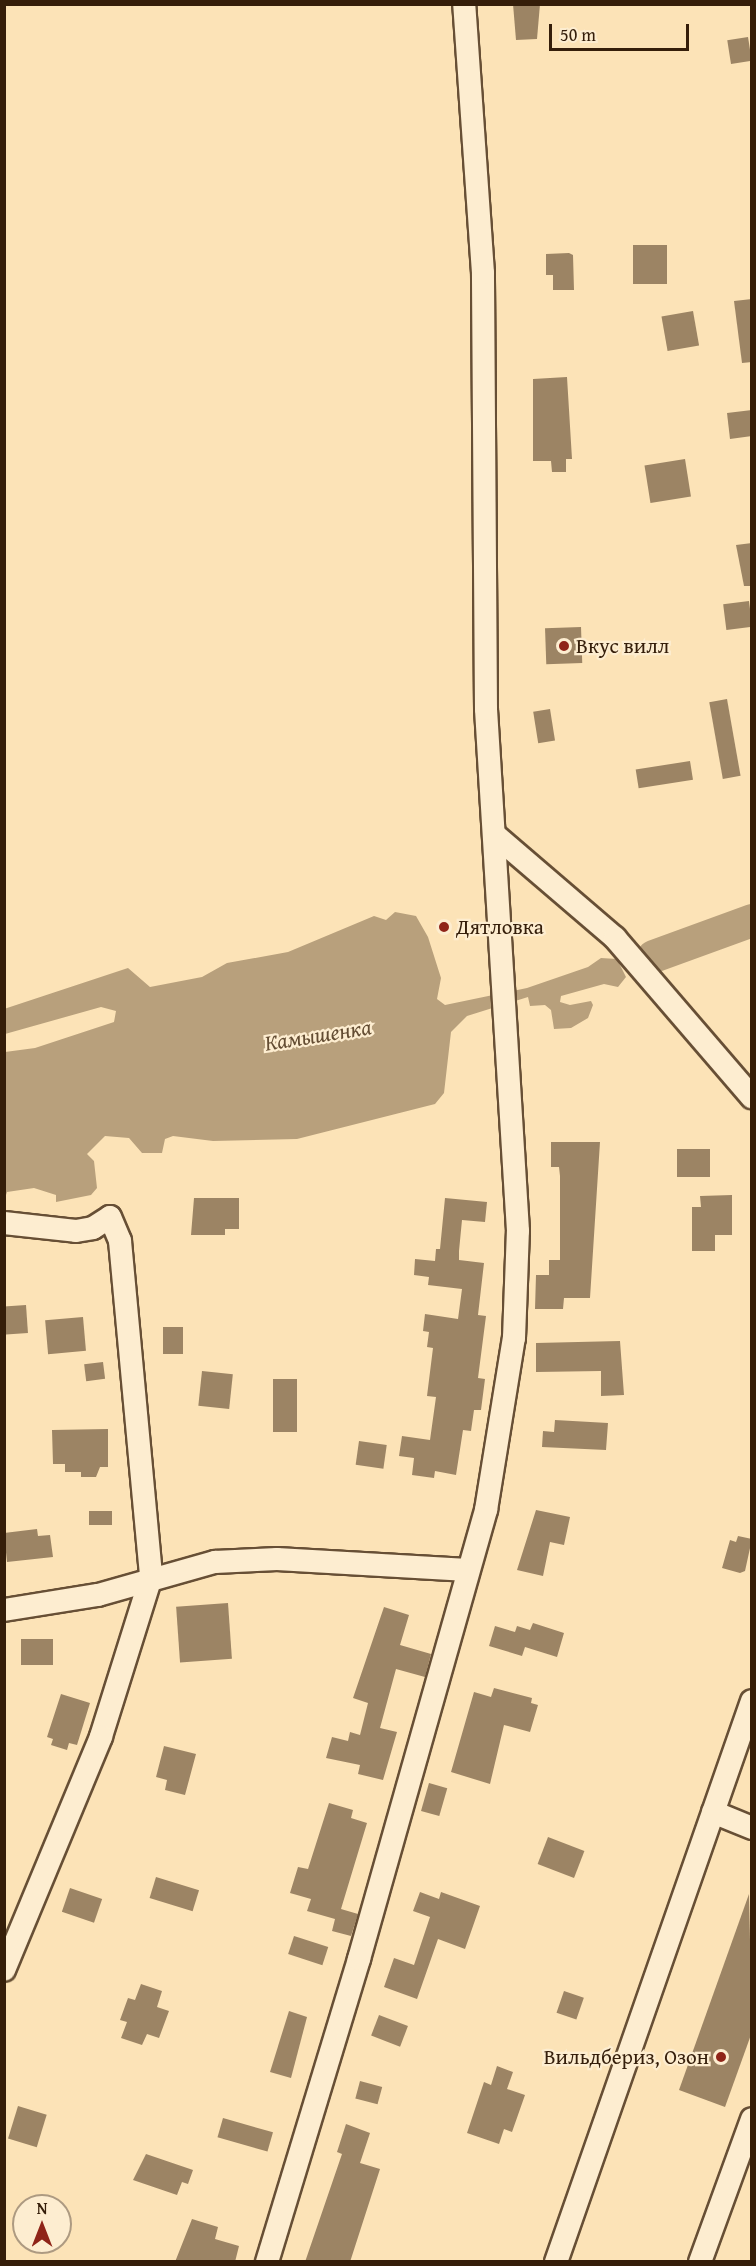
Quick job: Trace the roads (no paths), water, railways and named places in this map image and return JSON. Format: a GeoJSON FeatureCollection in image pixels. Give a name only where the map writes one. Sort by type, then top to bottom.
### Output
{"type":"FeatureCollection","features":[{"type":"Feature","properties":{"kind":"street"},"geometry":{"type":"LineString","coordinates":[[267,2262],[359,1959],[468,1570],[494,1469],[514,1338],[518,1231],[484,627],[483,273],[464,4]]}},
{"type":"Feature","properties":{"kind":"street"},"geometry":{"type":"LineString","coordinates":[[495,835],[615,938],[752,1097]]}},
{"type":"Feature","properties":{"kind":"street"},"geometry":{"type":"LineString","coordinates":[[4,1223],[76,1231],[110,1217],[120,1241],[151,1577],[101,1737],[4,1970]]}},
{"type":"Feature","properties":{"kind":"street"},"geometry":{"type":"LineString","coordinates":[[4,1610],[98,1595],[151,1577],[244,1559],[468,1570]]}},
{"type":"Feature","properties":{"kind":"street"},"geometry":{"type":"LineString","coordinates":[[556,2262],[752,1701]]}},
{"type":"Feature","properties":{"kind":"street"},"geometry":{"type":"LineString","coordinates":[[713,1812],[752,1828]]}},
{"type":"Feature","properties":{"kind":"street"},"geometry":{"type":"LineString","coordinates":[[700,2262],[742,2176],[752,2119]]}},
{"type":"Feature","properties":{"kind":"water"},"geometry":{"type":"Polygon","coordinates":[[[395,912],[416,916],[428,937],[441,978],[437,999],[445,1005],[527,988],[588,967],[601,958],[617,959],[626,977],[618,987],[604,984],[561,996],[560,1002],[570,1005],[591,1001],[593,1005],[588,1018],[571,1028],[554,1029],[551,1010],[545,1005],[530,1006],[528,997],[467,1016],[451,1032],[444,1093],[435,1104],[297,1139],[213,1141],[173,1136],[165,1139],[162,1153],[142,1153],[129,1138],[105,1136],[87,1154],[94,1161],[97,1188],[91,1195],[56,1202],[56,1195],[34,1188],[7,1192],[5,1198],[5,1052],[35,1048],[114,1022],[116,1011],[101,1007],[5,1034],[4,1009],[128,968],[150,987],[202,977],[227,963],[288,952],[374,916],[386,920],[395,912]]]}},
{"type":"Feature","properties":{"kind":"waterway","name":"Камышенка"},"geometry":{"type":"LineString","coordinates":[[653,956],[752,920]]}},
{"type":"Feature","properties":{"kind":"place","name":"Вкус вилл"},"geometry":{"type":"Point","coordinates":[564,646]}},
{"type":"Feature","properties":{"kind":"place","name":"Дятловка"},"geometry":{"type":"Point","coordinates":[444,927]}},
{"type":"Feature","properties":{"kind":"place","name":"Вильдбериз, Озон"},"geometry":{"type":"Point","coordinates":[721,2057]}}]}
